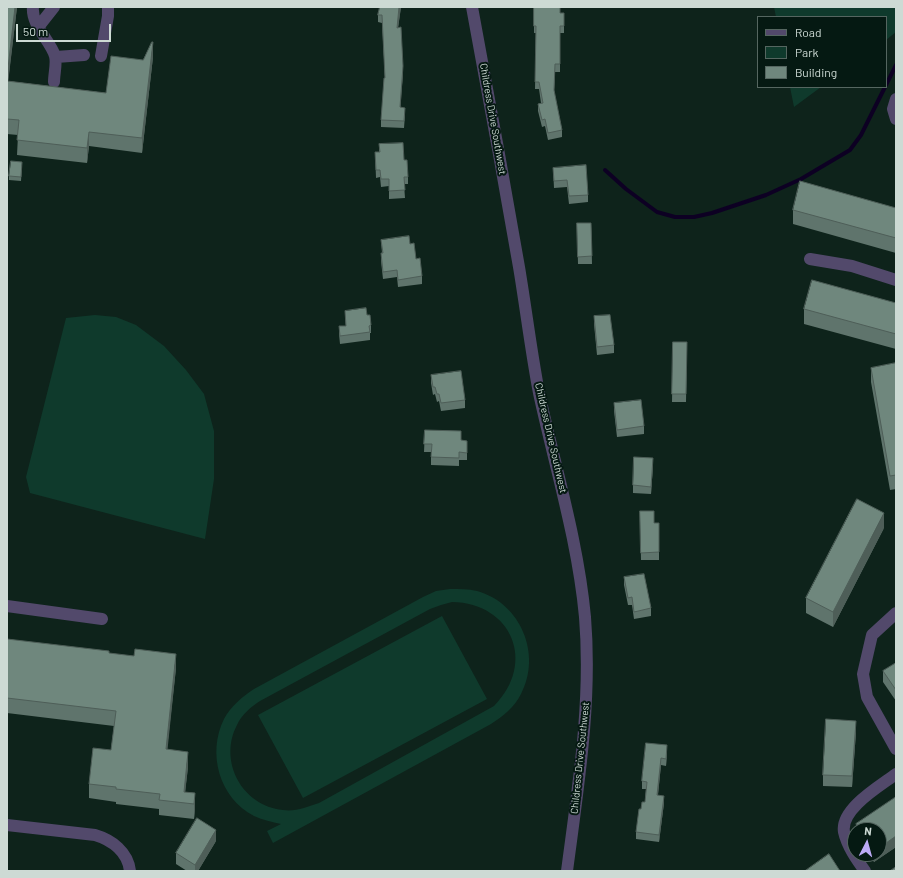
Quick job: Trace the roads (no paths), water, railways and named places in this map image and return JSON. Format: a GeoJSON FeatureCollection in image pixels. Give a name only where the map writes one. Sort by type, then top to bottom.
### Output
{"type":"FeatureCollection","features":[{"type":"Feature","properties":{"kind":"street"},"geometry":{"type":"LineString","coordinates":[[33,7],[33,11],[39,26],[56,57],[54,82]]}},
{"type":"Feature","properties":{"kind":"street"},"geometry":{"type":"LineString","coordinates":[[39,26],[54,7]]}},
{"type":"Feature","properties":{"kind":"street"},"geometry":{"type":"LineString","coordinates":[[100,56],[108,16],[108,7]]}},
{"type":"Feature","properties":{"kind":"street","name":"Childress Drive Southwest"},"geometry":{"type":"LineString","coordinates":[[472,7],[518,261],[539,391],[564,494],[577,558],[585,617],[587,675],[585,730],[567,871]]}},
{"type":"Feature","properties":{"kind":"street"},"geometry":{"type":"LineString","coordinates":[[56,57],[84,55]]}},
{"type":"Feature","properties":{"kind":"street"},"geometry":{"type":"LineString","coordinates":[[896,99],[893,109],[896,119]]}},
{"type":"Feature","properties":{"kind":"street"},"geometry":{"type":"LineString","coordinates":[[810,259],[852,266],[896,280]]}},
{"type":"Feature","properties":{"kind":"street"},"geometry":{"type":"LineString","coordinates":[[7,606],[102,619]]}},
{"type":"Feature","properties":{"kind":"street"},"geometry":{"type":"LineString","coordinates":[[896,613],[872,635],[863,674],[867,697],[896,749]]}},
{"type":"Feature","properties":{"kind":"street"},"geometry":{"type":"LineString","coordinates":[[865,871],[853,854],[844,832],[846,818],[866,795],[896,774]]}},
{"type":"Feature","properties":{"kind":"street"},"geometry":{"type":"LineString","coordinates":[[7,825],[104,838],[116,845],[124,854],[130,871]]}},
{"type":"Feature","properties":{"kind":"waterway"},"geometry":{"type":"LineString","coordinates":[[887,83],[896,65]]}},
{"type":"Feature","properties":{"kind":"waterway"},"geometry":{"type":"LineString","coordinates":[[605,170],[626,189],[657,212],[675,217],[694,217],[712,213],[766,195],[801,179],[850,150],[861,135],[884,88]]}}]}
